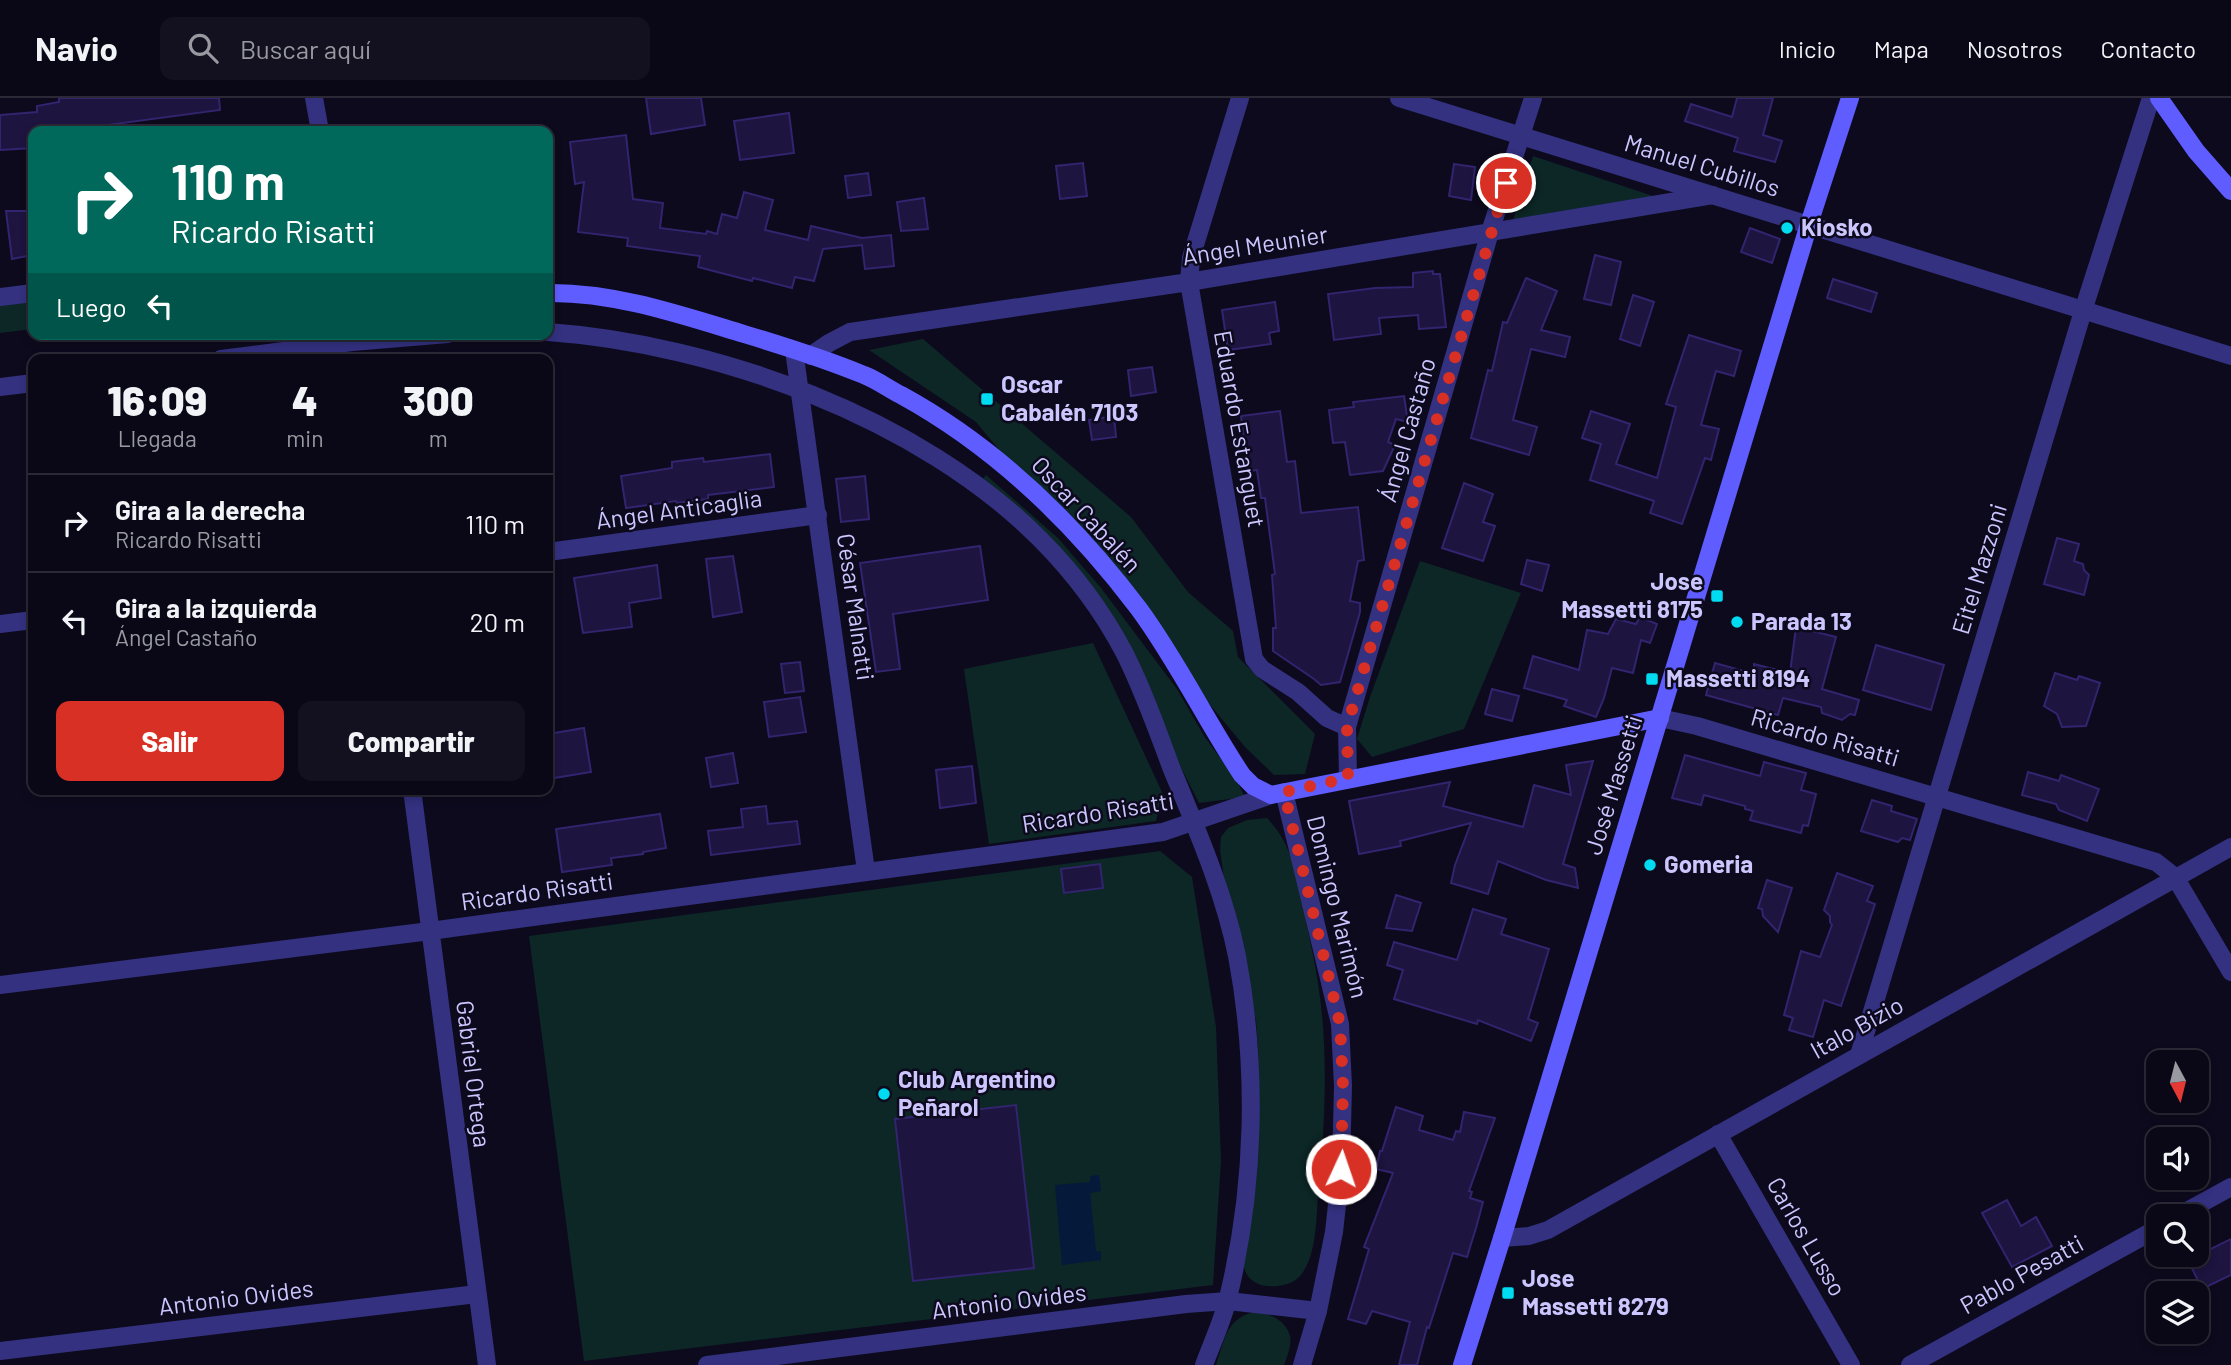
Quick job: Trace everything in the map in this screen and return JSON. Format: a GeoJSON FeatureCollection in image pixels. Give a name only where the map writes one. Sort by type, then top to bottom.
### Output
{"type":"FeatureCollection","features":[{"type":"Feature","properties":{"kind":"main road","name":"José Massetti"},"geometry":{"type":"LineString","coordinates":[[1462,1365],[1809,224],[1850,98]]}},
{"type":"Feature","properties":{"kind":"main road"},"geometry":{"type":"LineString","coordinates":[[2160,98],[2196,151],[2231,191]]}},
{"type":"Feature","properties":{"kind":"main road","name":"Oscar Cabalén"},"geometry":{"type":"LineString","coordinates":[[553,293],[573,292],[629,303],[691,318],[802,353],[865,376],[933,413],[997,458],[1049,505],[1098,559],[1162,643],[1242,775],[1253,786],[1277,793]]}},
{"type":"Feature","properties":{"kind":"main road","name":"Ricardo Risatti"},"geometry":{"type":"LineString","coordinates":[[1277,793],[1660,719]]}},
{"type":"Feature","properties":{"kind":"street"},"geometry":{"type":"LineString","coordinates":[[314,98],[319,126]]}},
{"type":"Feature","properties":{"kind":"street","name":"Eduardo Estanguet"},"geometry":{"type":"LineString","coordinates":[[1240,98],[1191,258],[1189,282],[1254,659],[1262,669],[1298,692],[1327,718],[1347,727]]}},
{"type":"Feature","properties":{"kind":"street","name":"Manuel Cubillos"},"geometry":{"type":"LineString","coordinates":[[1399,98],[2231,356]]}},
{"type":"Feature","properties":{"kind":"street","name":"Ángel Castaño"},"geometry":{"type":"LineString","coordinates":[[1348,778],[1347,727],[1490,232],[1533,98]]}},
{"type":"Feature","properties":{"kind":"street","name":"Eitel Mazzoni"},"geometry":{"type":"LineString","coordinates":[[1859,1055],[2083,312],[2151,98]]}},
{"type":"Feature","properties":{"kind":"street","name":"Ángel Meunier"},"geometry":{"type":"LineString","coordinates":[[802,353],[850,332],[1189,282],[1713,195]]}},
{"type":"Feature","properties":{"kind":"street"},"geometry":{"type":"LineString","coordinates":[[0,297],[28,294]]}},
{"type":"Feature","properties":{"kind":"street"},"geometry":{"type":"LineString","coordinates":[[553,332],[592,335],[661,348],[731,366],[799,390],[868,420],[932,454],[987,492],[1038,537],[1070,570],[1097,608],[1125,654],[1193,822],[1216,884],[1236,953],[1243,998],[1251,1127],[1247,1186],[1228,1301],[1204,1365]]}},
{"type":"Feature","properties":{"kind":"street"},"geometry":{"type":"LineString","coordinates":[[268,354],[396,340]]}},
{"type":"Feature","properties":{"kind":"street","name":"César Malnatti"},"geometry":{"type":"LineString","coordinates":[[802,353],[799,390],[866,871]]}},
{"type":"Feature","properties":{"kind":"street"},"geometry":{"type":"LineString","coordinates":[[0,387],[28,384]]}},
{"type":"Feature","properties":{"kind":"street","name":"Ángel Anticaglia"},"geometry":{"type":"LineString","coordinates":[[553,551],[818,515]]}},
{"type":"Feature","properties":{"kind":"street"},"geometry":{"type":"LineString","coordinates":[[0,624],[28,621]]}},
{"type":"Feature","properties":{"kind":"street","name":"Ricardo Risatti"},"geometry":{"type":"LineString","coordinates":[[1660,719],[1697,726],[2157,862],[2175,877]]}},
{"type":"Feature","properties":{"kind":"street","name":"Ricardo Risatti"},"geometry":{"type":"LineString","coordinates":[[0,985],[430,931],[1163,832],[1277,793]]}},
{"type":"Feature","properties":{"kind":"street","name":"Domingo Marimón"},"geometry":{"type":"LineString","coordinates":[[1277,793],[1340,1024],[1343,1086],[1341,1169],[1334,1232],[1318,1311],[1302,1365]]}},
{"type":"Feature","properties":{"kind":"street","name":"Gabriel Ortega"},"geometry":{"type":"LineString","coordinates":[[413,795],[487,1365]]}},
{"type":"Feature","properties":{"kind":"street","name":"Italo Bizio"},"geometry":{"type":"LineString","coordinates":[[1502,1238],[1529,1236],[1548,1230],[2231,848]]}},
{"type":"Feature","properties":{"kind":"street"},"geometry":{"type":"LineString","coordinates":[[2175,877],[2231,972]]}},
{"type":"Feature","properties":{"kind":"street","name":"Carlos Lusso"},"geometry":{"type":"LineString","coordinates":[[1718,1134],[1851,1365]]}},
{"type":"Feature","properties":{"kind":"street"},"geometry":{"type":"LineString","coordinates":[[2200,1204],[2231,1187]]}},
{"type":"Feature","properties":{"kind":"street","name":"Pablo Pesatti"},"geometry":{"type":"LineString","coordinates":[[1910,1365],[2146,1235]]}},
{"type":"Feature","properties":{"kind":"street","name":"Antonio Ovides"},"geometry":{"type":"LineString","coordinates":[[0,1351],[477,1293]]}},
{"type":"Feature","properties":{"kind":"street","name":"Antonio Ovides"},"geometry":{"type":"LineString","coordinates":[[708,1365],[807,1358],[1186,1304],[1228,1301],[1318,1311]]}},
{"type":"Feature","properties":{"kind":"green space"},"geometry":{"type":"Polygon","coordinates":[[[1533,156],[1662,199],[1513,220],[1533,156]]]}},
{"type":"Feature","properties":{"kind":"green space"},"geometry":{"type":"Polygon","coordinates":[[[28,300],[28,330],[0,333],[0,303],[28,300]]]}},
{"type":"Feature","properties":{"kind":"green space"},"geometry":{"type":"Polygon","coordinates":[[[923,339],[1131,517],[1188,592],[1233,631],[1238,657],[1315,734],[1305,774],[1274,775],[1245,747],[976,422],[869,350],[923,339]]]}},
{"type":"Feature","properties":{"kind":"green space"},"geometry":{"type":"Polygon","coordinates":[[[986,475],[1058,538],[1101,588],[1177,689],[1204,736],[1237,781],[1245,797],[1199,803],[1095,597],[979,484],[986,475]]]}},
{"type":"Feature","properties":{"kind":"green space"},"geometry":{"type":"Polygon","coordinates":[[[1420,561],[1521,593],[1464,729],[1372,757],[1357,739],[1420,561]]]}},
{"type":"Feature","properties":{"kind":"green space"},"geometry":{"type":"Polygon","coordinates":[[[1093,643],[1162,792],[1156,821],[989,844],[964,669],[1093,643]]]}},
{"type":"Feature","properties":{"kind":"green space"},"geometry":{"type":"Polygon","coordinates":[[[1267,818],[1284,840],[1298,880],[1318,983],[1325,1062],[1317,1219],[1313,1246],[1304,1270],[1297,1279],[1279,1286],[1265,1286],[1253,1281],[1243,1262],[1259,1083],[1258,1048],[1256,1020],[1225,885],[1220,850],[1221,837],[1228,828],[1247,820],[1267,818]]]}},
{"type":"Feature","properties":{"kind":"green space","name":"Club Argentino Peñarol"},"geometry":{"type":"Polygon","coordinates":[[[1160,851],[1192,877],[1216,1027],[1221,1161],[1213,1285],[584,1361],[529,936],[1160,851]]]}},
{"type":"Feature","properties":{"kind":"green space"},"geometry":{"type":"Polygon","coordinates":[[[1253,1312],[1276,1318],[1288,1330],[1290,1343],[1284,1365],[1216,1365],[1231,1326],[1253,1312]]]}},
{"type":"Feature","properties":{"kind":"water"},"geometry":{"type":"Polygon","coordinates":[[[1099,1175],[1101,1191],[1090,1193],[1096,1251],[1101,1252],[1101,1260],[1062,1265],[1055,1185],[1090,1182],[1090,1176],[1099,1175]]]}},
{"type":"Feature","properties":{"kind":"building"},"geometry":{"type":"Polygon","coordinates":[[[59,98],[219,98],[220,110],[107,126],[28,126],[28,148],[0,150],[0,115],[37,112],[37,106],[59,102],[59,98]]]}},
{"type":"Feature","properties":{"kind":"building"},"geometry":{"type":"Polygon","coordinates":[[[646,98],[701,98],[705,125],[651,134],[646,98]]]}},
{"type":"Feature","properties":{"kind":"building"},"geometry":{"type":"Polygon","coordinates":[[[1737,98],[1773,98],[1763,135],[1782,141],[1775,162],[1734,151],[1738,138],[1685,121],[1691,104],[1732,117],[1737,98]]]}},
{"type":"Feature","properties":{"kind":"building"},"geometry":{"type":"Polygon","coordinates":[[[789,113],[794,153],[740,160],[734,121],[789,113]]]}},
{"type":"Feature","properties":{"kind":"building"},"geometry":{"type":"Polygon","coordinates":[[[626,135],[633,199],[663,203],[660,228],[717,234],[722,214],[737,218],[744,192],[773,200],[765,230],[808,240],[811,226],[862,238],[891,235],[894,266],[865,269],[862,245],[823,249],[814,281],[795,277],[792,288],[698,267],[700,256],[627,246],[628,238],[578,232],[584,182],[575,184],[570,142],[626,135]]]}},
{"type":"Feature","properties":{"kind":"building"},"geometry":{"type":"Polygon","coordinates":[[[1083,163],[1087,196],[1060,199],[1056,166],[1083,163]]]}},
{"type":"Feature","properties":{"kind":"building"},"geometry":{"type":"Polygon","coordinates":[[[1454,164],[1475,167],[1471,200],[1449,196],[1454,164]]]}},
{"type":"Feature","properties":{"kind":"building"},"geometry":{"type":"Polygon","coordinates":[[[868,173],[871,195],[848,198],[845,176],[868,173]]]}},
{"type":"Feature","properties":{"kind":"building"},"geometry":{"type":"Polygon","coordinates":[[[924,198],[928,229],[901,231],[897,202],[924,198]]]}},
{"type":"Feature","properties":{"kind":"building"},"geometry":{"type":"Polygon","coordinates":[[[6,211],[28,211],[28,256],[12,259],[6,211]]]}},
{"type":"Feature","properties":{"kind":"building"},"geometry":{"type":"Polygon","coordinates":[[[1750,228],[1780,239],[1772,263],[1741,252],[1750,228]]]}},
{"type":"Feature","properties":{"kind":"building"},"geometry":{"type":"Polygon","coordinates":[[[1595,255],[1621,262],[1611,305],[1584,299],[1595,255]]]}},
{"type":"Feature","properties":{"kind":"building"},"geometry":{"type":"Polygon","coordinates":[[[1433,271],[1433,274],[1440,274],[1446,327],[1419,329],[1418,315],[1379,318],[1381,334],[1334,340],[1328,294],[1375,288],[1413,287],[1413,273],[1433,271]]]}},
{"type":"Feature","properties":{"kind":"building"},"geometry":{"type":"Polygon","coordinates":[[[1526,278],[1557,291],[1541,330],[1570,337],[1565,357],[1531,349],[1513,420],[1537,427],[1529,455],[1471,438],[1488,370],[1492,371],[1503,322],[1507,323],[1526,278]]]}},
{"type":"Feature","properties":{"kind":"building"},"geometry":{"type":"Polygon","coordinates":[[[1833,279],[1877,293],[1871,312],[1827,298],[1833,279]]]}},
{"type":"Feature","properties":{"kind":"building"},"geometry":{"type":"Polygon","coordinates":[[[1633,295],[1654,302],[1640,346],[1620,339],[1633,295]]]}},
{"type":"Feature","properties":{"kind":"building"},"geometry":{"type":"Polygon","coordinates":[[[1275,302],[1279,331],[1269,333],[1271,344],[1228,350],[1222,310],[1275,302]]]}},
{"type":"Feature","properties":{"kind":"building"},"geometry":{"type":"Polygon","coordinates":[[[1689,335],[1741,351],[1734,376],[1716,371],[1701,425],[1719,429],[1711,460],[1705,458],[1682,524],[1650,513],[1654,501],[1590,480],[1601,444],[1582,438],[1591,411],[1630,424],[1616,464],[1657,478],[1676,407],[1666,404],[1689,335]]]}},
{"type":"Feature","properties":{"kind":"building"},"geometry":{"type":"Polygon","coordinates":[[[1152,367],[1156,392],[1131,396],[1128,370],[1152,367]]]}},
{"type":"Feature","properties":{"kind":"building"},"geometry":{"type":"Polygon","coordinates":[[[1404,396],[1408,422],[1396,419],[1388,442],[1395,445],[1383,471],[1350,475],[1345,442],[1333,443],[1329,410],[1354,407],[1353,402],[1404,396]]]}},
{"type":"Feature","properties":{"kind":"building"},"geometry":{"type":"Polygon","coordinates":[[[1280,411],[1287,462],[1295,461],[1301,513],[1358,507],[1364,560],[1358,561],[1350,601],[1360,603],[1360,612],[1340,682],[1321,685],[1273,651],[1273,628],[1276,628],[1272,575],[1275,574],[1265,498],[1261,498],[1257,470],[1248,471],[1241,416],[1280,411]]]}},
{"type":"Feature","properties":{"kind":"building"},"geometry":{"type":"Polygon","coordinates":[[[1114,416],[1116,437],[1092,440],[1089,420],[1114,416]]]}},
{"type":"Feature","properties":{"kind":"building"},"geometry":{"type":"Polygon","coordinates":[[[770,454],[774,487],[708,495],[708,499],[626,508],[621,476],[672,468],[672,462],[703,458],[704,462],[770,454]]]}},
{"type":"Feature","properties":{"kind":"building"},"geometry":{"type":"Polygon","coordinates":[[[865,476],[869,519],[841,522],[836,479],[865,476]]]}},
{"type":"Feature","properties":{"kind":"building"},"geometry":{"type":"Polygon","coordinates":[[[1464,483],[1493,494],[1483,522],[1495,526],[1483,561],[1442,548],[1464,483]]]}},
{"type":"Feature","properties":{"kind":"building"},"geometry":{"type":"Polygon","coordinates":[[[2057,538],[2079,544],[2074,561],[2083,564],[2089,575],[2084,595],[2044,584],[2057,538]]]}},
{"type":"Feature","properties":{"kind":"building"},"geometry":{"type":"Polygon","coordinates":[[[980,546],[988,600],[893,614],[900,669],[876,672],[860,563],[980,546]]]}},
{"type":"Feature","properties":{"kind":"building"},"geometry":{"type":"Polygon","coordinates":[[[733,556],[742,612],[713,617],[706,559],[733,556]]]}},
{"type":"Feature","properties":{"kind":"building"},"geometry":{"type":"Polygon","coordinates":[[[1527,560],[1549,565],[1542,591],[1521,584],[1527,560]]]}},
{"type":"Feature","properties":{"kind":"building"},"geometry":{"type":"Polygon","coordinates":[[[657,565],[661,598],[629,603],[632,627],[583,633],[574,578],[657,565]]]}},
{"type":"Feature","properties":{"kind":"building"},"geometry":{"type":"Polygon","coordinates":[[[1640,617],[1657,624],[1650,643],[1641,640],[1633,673],[1612,668],[1596,717],[1564,706],[1567,700],[1524,688],[1533,656],[1579,670],[1587,630],[1608,634],[1616,619],[1636,624],[1640,617]]]}},
{"type":"Feature","properties":{"kind":"building"},"geometry":{"type":"Polygon","coordinates":[[[1796,627],[1836,637],[1822,689],[1859,700],[1855,715],[1850,714],[1842,720],[1822,713],[1821,707],[1783,698],[1778,715],[1706,695],[1715,663],[1754,674],[1754,664],[1790,673],[1796,627]]]}},
{"type":"Feature","properties":{"kind":"building"},"geometry":{"type":"Polygon","coordinates":[[[1876,645],[1944,665],[1931,710],[1863,690],[1876,645]]]}},
{"type":"Feature","properties":{"kind":"building"},"geometry":{"type":"Polygon","coordinates":[[[800,662],[804,691],[785,693],[781,664],[800,662]]]}},
{"type":"Feature","properties":{"kind":"building"},"geometry":{"type":"Polygon","coordinates":[[[2055,673],[2077,680],[2079,676],[2100,683],[2086,726],[2062,727],[2057,714],[2044,706],[2055,673]]]}},
{"type":"Feature","properties":{"kind":"building"},"geometry":{"type":"Polygon","coordinates":[[[1492,689],[1519,696],[1512,721],[1485,714],[1492,689]]]}},
{"type":"Feature","properties":{"kind":"building"},"geometry":{"type":"Polygon","coordinates":[[[800,697],[806,732],[769,737],[764,702],[800,697]]]}},
{"type":"Feature","properties":{"kind":"building"},"geometry":{"type":"Polygon","coordinates":[[[584,728],[591,772],[554,778],[553,733],[584,728]]]}},
{"type":"Feature","properties":{"kind":"building"},"geometry":{"type":"Polygon","coordinates":[[[733,753],[738,783],[711,787],[706,758],[733,753]]]}},
{"type":"Feature","properties":{"kind":"building"},"geometry":{"type":"Polygon","coordinates":[[[1685,755],[1760,776],[1764,762],[1806,773],[1801,790],[1816,794],[1808,826],[1803,825],[1801,833],[1750,820],[1753,811],[1745,809],[1745,806],[1704,795],[1701,805],[1672,798],[1685,755]]]}},
{"type":"Feature","properties":{"kind":"building"},"geometry":{"type":"Polygon","coordinates":[[[1593,761],[1563,864],[1575,868],[1578,888],[1546,880],[1498,861],[1488,894],[1451,883],[1471,823],[1400,841],[1401,846],[1359,854],[1349,801],[1450,782],[1443,806],[1523,827],[1534,785],[1571,795],[1566,765],[1593,761]]]}},
{"type":"Feature","properties":{"kind":"building"},"geometry":{"type":"Polygon","coordinates":[[[972,766],[976,803],[940,808],[936,770],[972,766]]]}},
{"type":"Feature","properties":{"kind":"building"},"geometry":{"type":"Polygon","coordinates":[[[2028,772],[2059,781],[2061,775],[2099,789],[2087,821],[2059,810],[2056,804],[2022,795],[2028,772]]]}},
{"type":"Feature","properties":{"kind":"building"},"geometry":{"type":"Polygon","coordinates":[[[1872,800],[1892,806],[1891,811],[1917,819],[1910,840],[1902,838],[1898,842],[1861,831],[1872,800]]]}},
{"type":"Feature","properties":{"kind":"building"},"geometry":{"type":"Polygon","coordinates":[[[766,806],[768,824],[797,821],[800,844],[711,855],[708,831],[743,827],[741,809],[766,806]]]}},
{"type":"Feature","properties":{"kind":"building"},"geometry":{"type":"Polygon","coordinates":[[[660,814],[666,848],[611,858],[612,865],[562,872],[556,829],[660,814]]]}},
{"type":"Feature","properties":{"kind":"building"},"geometry":{"type":"Polygon","coordinates":[[[1100,864],[1103,888],[1064,893],[1061,869],[1100,864]]]}},
{"type":"Feature","properties":{"kind":"building"},"geometry":{"type":"Polygon","coordinates":[[[1837,873],[1873,886],[1867,901],[1875,904],[1841,1006],[1824,1000],[1813,1037],[1789,1030],[1793,1018],[1784,1015],[1801,951],[1820,957],[1832,925],[1830,916],[1824,910],[1837,873]]]}},
{"type":"Feature","properties":{"kind":"building"},"geometry":{"type":"Polygon","coordinates":[[[1767,880],[1792,888],[1778,932],[1763,916],[1762,909],[1758,908],[1767,880]]]}},
{"type":"Feature","properties":{"kind":"building"},"geometry":{"type":"Polygon","coordinates":[[[1396,895],[1421,903],[1412,931],[1386,928],[1396,895]]]}},
{"type":"Feature","properties":{"kind":"building"},"geometry":{"type":"Polygon","coordinates":[[[1473,909],[1506,919],[1501,934],[1549,949],[1528,1019],[1538,1023],[1531,1041],[1478,1020],[1477,1024],[1394,999],[1403,970],[1387,965],[1394,942],[1457,960],[1473,909]]]}},
{"type":"Feature","properties":{"kind":"building"},"geometry":{"type":"Polygon","coordinates":[[[1016,1105],[1034,1268],[913,1281],[895,1119],[1016,1105]]]}},
{"type":"Feature","properties":{"kind":"building"},"geometry":{"type":"Polygon","coordinates":[[[1396,1107],[1423,1116],[1419,1130],[1453,1140],[1456,1131],[1460,1132],[1464,1112],[1495,1118],[1469,1191],[1472,1192],[1470,1198],[1483,1202],[1467,1257],[1453,1253],[1429,1328],[1427,1327],[1417,1365],[1399,1365],[1410,1322],[1372,1311],[1366,1324],[1348,1319],[1369,1249],[1364,1247],[1393,1173],[1376,1169],[1396,1107]]]}},
{"type":"Feature","properties":{"kind":"building"},"geometry":{"type":"Polygon","coordinates":[[[2007,1200],[2021,1226],[2036,1217],[2052,1246],[2012,1267],[1982,1213],[2007,1200]]]}},
{"type":"Feature","properties":{"kind":"building"},"geometry":{"type":"Polygon","coordinates":[[[2231,1239],[2231,1275],[2209,1286],[2209,1281],[2198,1281],[2191,1267],[2209,1267],[2209,1250],[2231,1239]]]}},
{"type":"Feature","properties":{"kind":"place","name":"Kiosko"},"geometry":{"type":"Point","coordinates":[1787,228]}},
{"type":"Feature","properties":{"kind":"place","name":"Oscar Cabalén 7103"},"geometry":{"type":"Point","coordinates":[987,399]}},
{"type":"Feature","properties":{"kind":"place","name":"Jose Massetti 8175"},"geometry":{"type":"Point","coordinates":[1717,596]}},
{"type":"Feature","properties":{"kind":"place","name":"Parada 13"},"geometry":{"type":"Point","coordinates":[1737,622]}},
{"type":"Feature","properties":{"kind":"place","name":"Massetti 8194"},"geometry":{"type":"Point","coordinates":[1652,679]}},
{"type":"Feature","properties":{"kind":"place","name":"Gomeria"},"geometry":{"type":"Point","coordinates":[1650,865]}},
{"type":"Feature","properties":{"kind":"place","name":"Club Argentino Peñarol"},"geometry":{"type":"Point","coordinates":[884,1094]}},
{"type":"Feature","properties":{"kind":"place","name":"Jose Massetti 8279"},"geometry":{"type":"Point","coordinates":[1508,1293]}},
{"type":"Feature","properties":{"kind":"route"},"geometry":{"type":"LineString","coordinates":[[1341,1169],[1343,1086],[1340,1024],[1284,792],[1348,778],[1347,727],[1506,183]]}}]}
